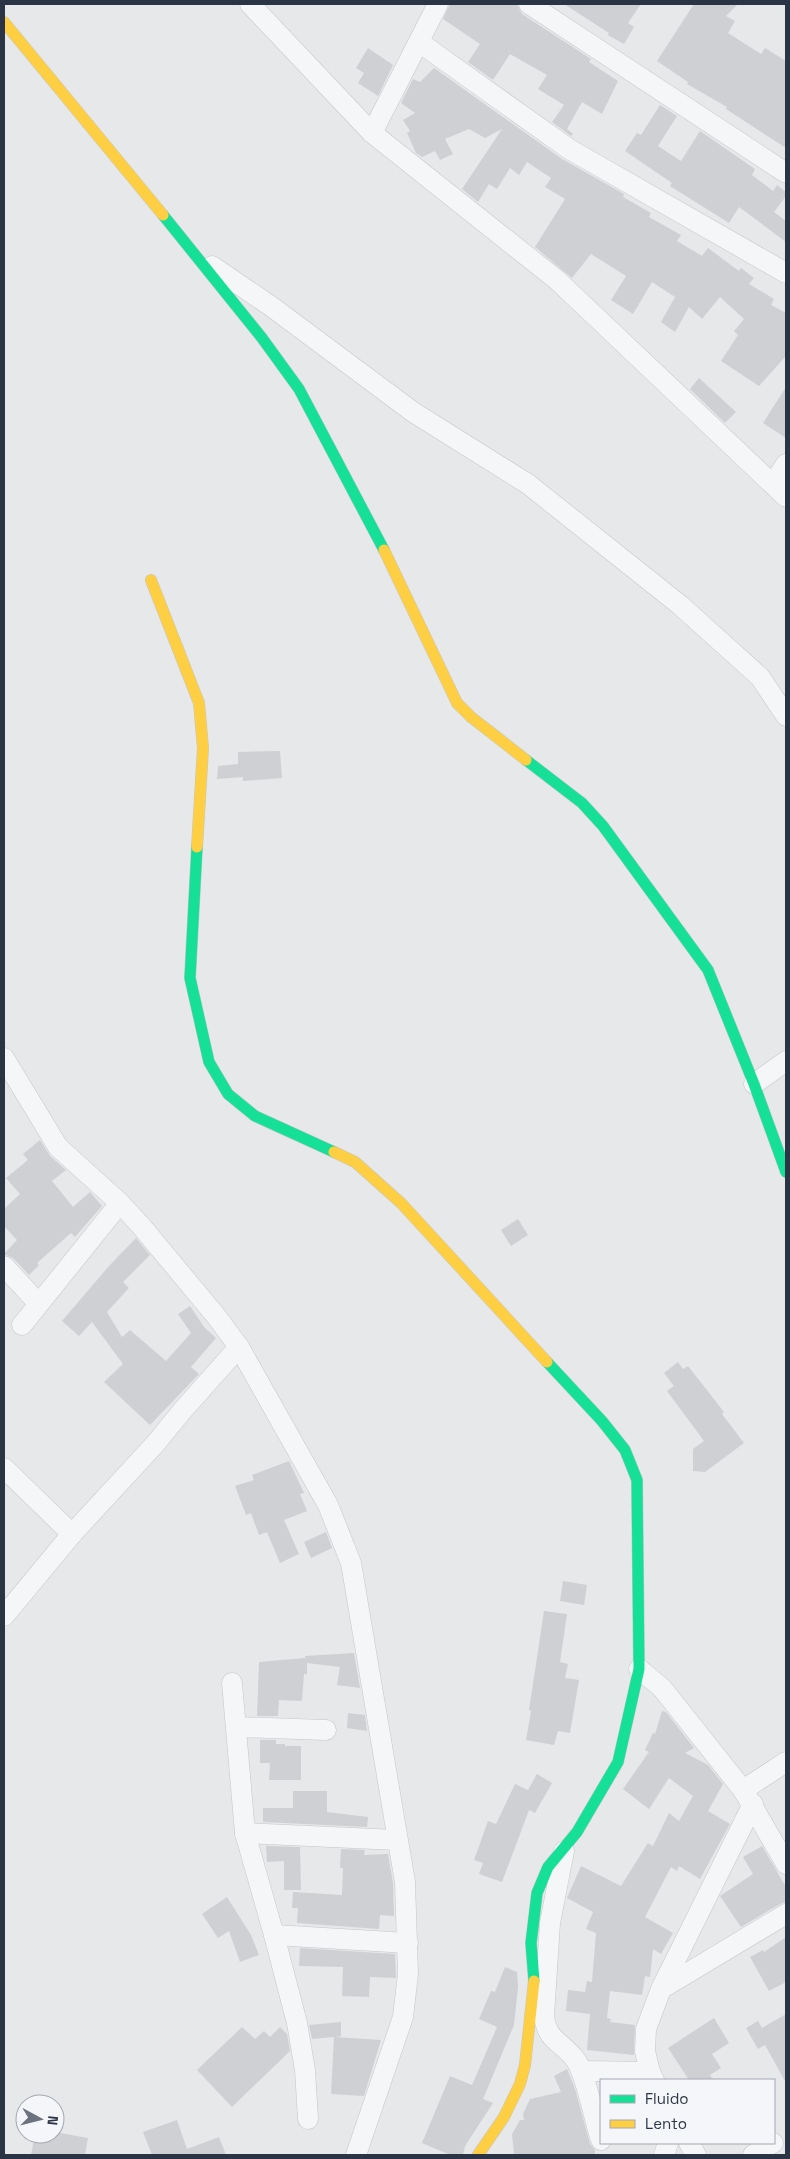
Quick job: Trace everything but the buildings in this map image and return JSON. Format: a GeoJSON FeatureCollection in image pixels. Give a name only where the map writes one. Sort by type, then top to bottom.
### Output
{"type":"FeatureCollection","features":[{"type":"Feature","properties":{"kind":"street"},"geometry":{"type":"LineString","coordinates":[[250,4],[372,133],[557,280],[780,490]]}},
{"type":"Feature","properties":{"kind":"street"},"geometry":{"type":"LineString","coordinates":[[372,133],[438,4]]}},
{"type":"Feature","properties":{"kind":"street"},"geometry":{"type":"LineString","coordinates":[[528,4],[786,173]]}},
{"type":"Feature","properties":{"kind":"street"},"geometry":{"type":"LineString","coordinates":[[4,22],[262,338],[299,389],[390,562],[457,703],[471,717],[582,803],[603,826],[708,970],[754,1084],[786,1172]]}},
{"type":"Feature","properties":{"kind":"street"},"geometry":{"type":"LineString","coordinates":[[419,42],[569,150],[786,273]]}},
{"type":"Feature","properties":{"kind":"street"},"geometry":{"type":"LineString","coordinates":[[196,256],[272,307],[413,412],[528,484],[687,612],[760,677],[786,716]]}},
{"type":"Feature","properties":{"kind":"street"},"geometry":{"type":"LineString","coordinates":[[780,490],[786,464]]}},
{"type":"Feature","properties":{"kind":"street"},"geometry":{"type":"LineString","coordinates":[[150,580],[199,703],[203,748],[190,978],[210,1062],[228,1094],[255,1116],[355,1162],[401,1203],[602,1421],[625,1450],[637,1480],[639,1669],[618,1762],[577,1832],[548,1867],[536,1893],[531,1943],[534,1987],[525,2065],[520,2084],[504,2117],[478,2155]]}},
{"type":"Feature","properties":{"kind":"street"},"geometry":{"type":"LineString","coordinates":[[4,1058],[58,1147],[120,1204],[216,1316],[239,1347],[328,1506],[350,1563],[405,1882],[408,1943],[408,1974],[403,2017],[356,2155]]}},
{"type":"Feature","properties":{"kind":"street"},"geometry":{"type":"LineString","coordinates":[[754,1084],[786,1061]]}},
{"type":"Feature","properties":{"kind":"street"},"geometry":{"type":"LineString","coordinates":[[22,1325],[120,1204]]}},
{"type":"Feature","properties":{"kind":"street"},"geometry":{"type":"LineString","coordinates":[[4,1266],[38,1303]]}},
{"type":"Feature","properties":{"kind":"street"},"geometry":{"type":"LineString","coordinates":[[4,1616],[72,1534],[156,1443],[239,1347]]}},
{"type":"Feature","properties":{"kind":"street"},"geometry":{"type":"LineString","coordinates":[[4,1468],[72,1534]]}},
{"type":"Feature","properties":{"kind":"street"},"geometry":{"type":"LineString","coordinates":[[639,1669],[662,1688],[748,1797],[786,1864]]}},
{"type":"Feature","properties":{"kind":"street"},"geometry":{"type":"LineString","coordinates":[[232,1683],[245,1833],[297,2023],[305,2070],[308,2119]]}},
{"type":"Feature","properties":{"kind":"street"},"geometry":{"type":"LineString","coordinates":[[237,1727],[326,1730]]}},
{"type":"Feature","properties":{"kind":"street"},"geometry":{"type":"LineString","coordinates":[[581,2071],[652,2076],[646,2051],[646,2029],[661,1989],[748,1797],[786,1762]]}},
{"type":"Feature","properties":{"kind":"street"},"geometry":{"type":"LineString","coordinates":[[245,1833],[397,1840]]}},
{"type":"Feature","properties":{"kind":"street"},"geometry":{"type":"LineString","coordinates":[[565,1848],[550,1923],[544,2016],[545,2029],[575,2059],[581,2071],[600,2135]]}},
{"type":"Feature","properties":{"kind":"street"},"geometry":{"type":"LineString","coordinates":[[661,1989],[786,1914]]}},
{"type":"Feature","properties":{"kind":"street"},"geometry":{"type":"LineString","coordinates":[[274,1935],[408,1943]]}},
{"type":"Feature","properties":{"kind":"street"},"geometry":{"type":"LineString","coordinates":[[775,2141],[786,2134]]}},
{"type":"Feature","properties":{"kind":"street"},"geometry":{"type":"LineString","coordinates":[[690,2144],[696,2155]]}},
{"type":"Feature","properties":{"kind":"street"},"geometry":{"type":"LineString","coordinates":[[753,2155],[770,2144]]}},
{"type":"Feature","properties":{"kind":"traffic: fast"},"geometry":{"type":"LineString","coordinates":[[163,215],[262,338],[299,389],[384,550]]}},
{"type":"Feature","properties":{"kind":"traffic: fast"},"geometry":{"type":"LineString","coordinates":[[526,760],[582,803],[603,826],[708,970],[754,1084],[786,1172]]}},
{"type":"Feature","properties":{"kind":"traffic: fast"},"geometry":{"type":"LineString","coordinates":[[197,847],[190,978],[209,1062],[228,1094],[255,1116],[334,1152]]}},
{"type":"Feature","properties":{"kind":"traffic: fast"},"geometry":{"type":"LineString","coordinates":[[534,1981],[531,1943],[537,1893],[548,1867],[577,1832],[618,1762],[639,1669],[637,1480],[625,1450],[602,1421],[547,1362]]}},
{"type":"Feature","properties":{"kind":"traffic: slow"},"geometry":{"type":"LineString","coordinates":[[4,22],[163,215]]}},
{"type":"Feature","properties":{"kind":"traffic: slow"},"geometry":{"type":"LineString","coordinates":[[384,550],[457,703],[471,717],[526,760]]}},
{"type":"Feature","properties":{"kind":"traffic: slow"},"geometry":{"type":"LineString","coordinates":[[151,580],[199,703],[203,748],[197,847]]}},
{"type":"Feature","properties":{"kind":"traffic: slow"},"geometry":{"type":"LineString","coordinates":[[334,1152],[355,1162],[401,1203],[547,1362]]}},
{"type":"Feature","properties":{"kind":"traffic: slow"},"geometry":{"type":"LineString","coordinates":[[478,2155],[504,2117],[520,2084],[525,2065],[534,1981]]}}]}
